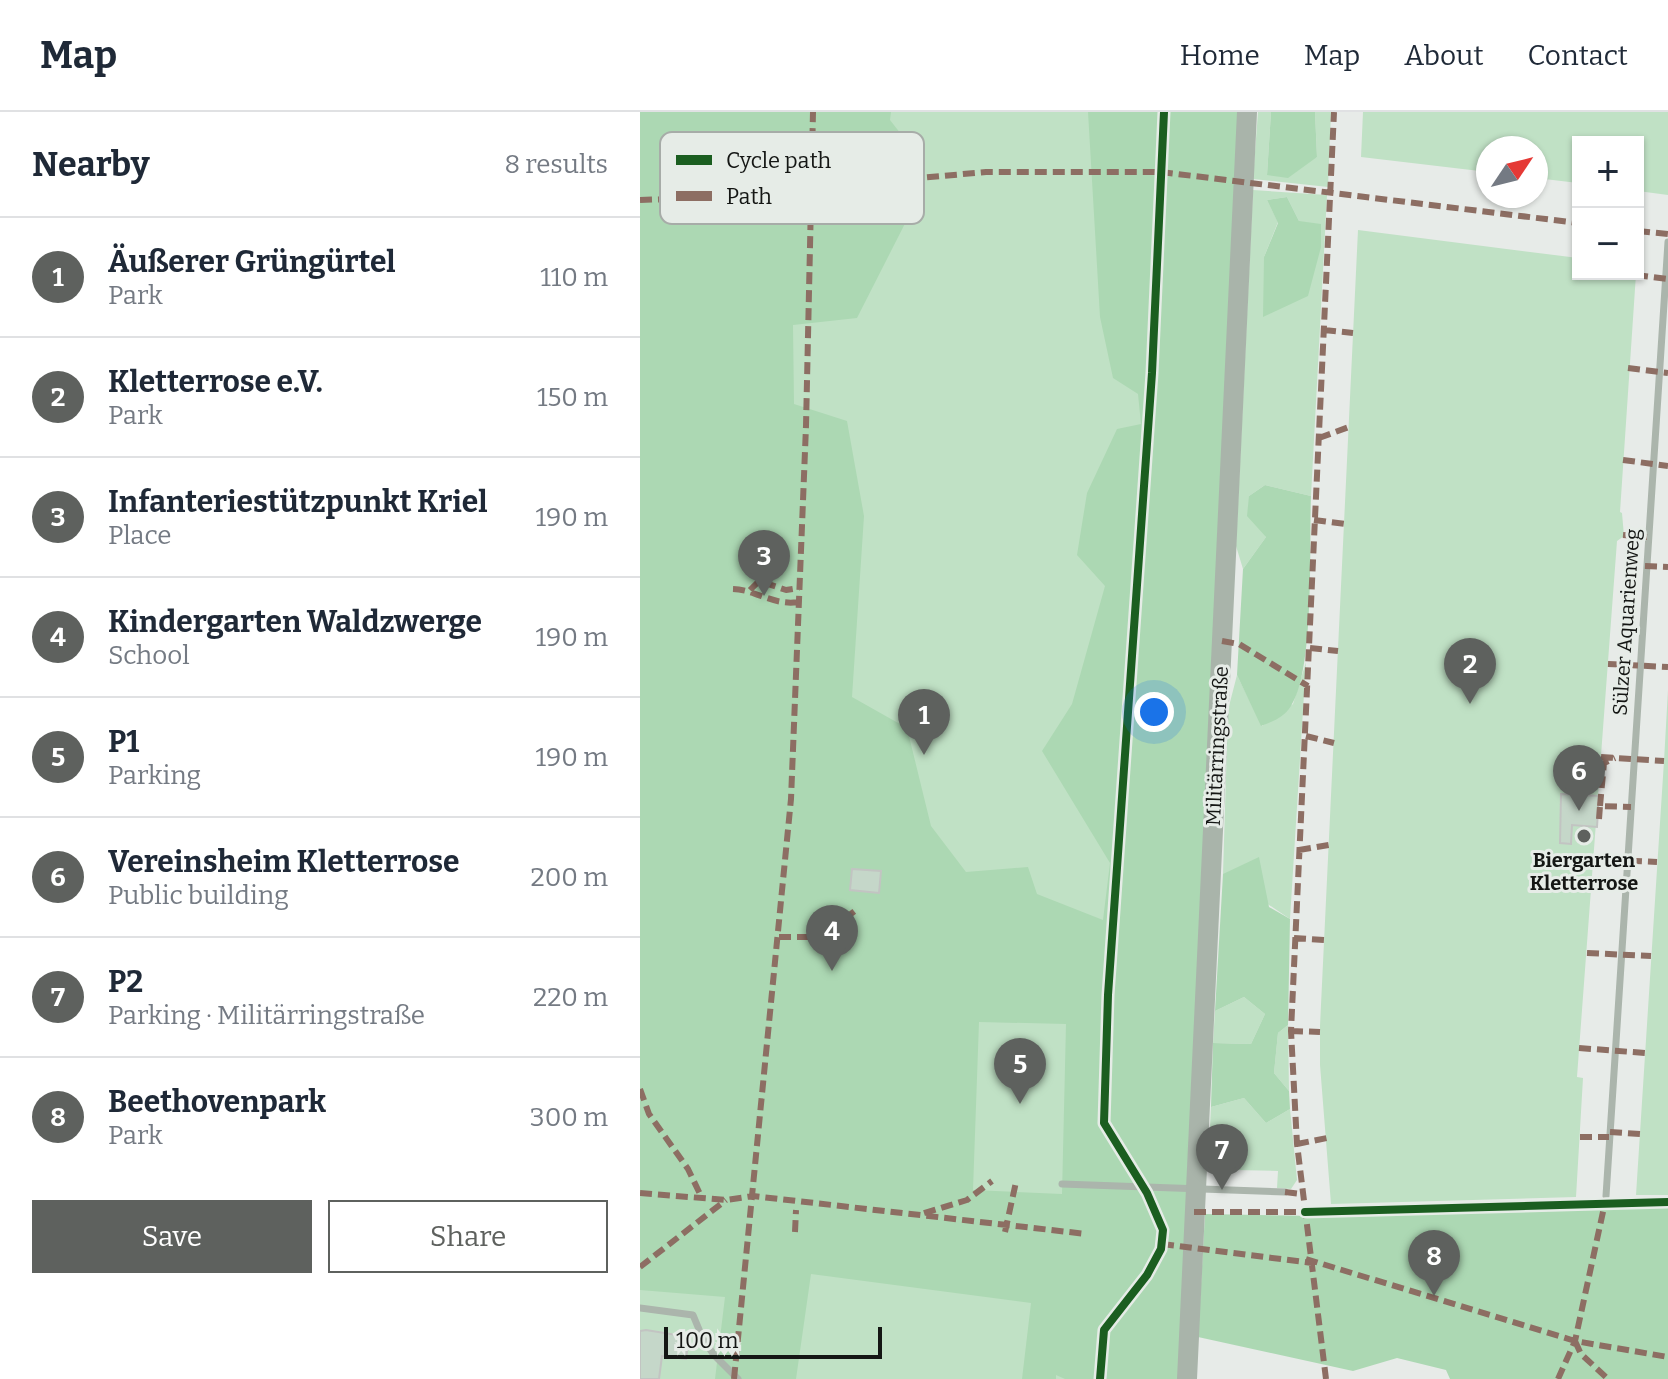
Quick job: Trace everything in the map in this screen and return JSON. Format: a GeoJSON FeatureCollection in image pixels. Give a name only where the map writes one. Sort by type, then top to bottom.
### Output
{"type":"FeatureCollection","features":[{"type":"Feature","properties":{"kind":"main road","name":"Militärringstraße"},"geometry":{"type":"LineString","coordinates":[[1187,1379],[1247,112]]}},
{"type":"Feature","properties":{"kind":"lane","name":"Sülzer Aquarienweg"},"geometry":{"type":"LineString","coordinates":[[1606,1196],[1668,242]]}},
{"type":"Feature","properties":{"kind":"lane"},"geometry":{"type":"LineString","coordinates":[[1062,1184],[1285,1192]]}},
{"type":"Feature","properties":{"kind":"lane"},"geometry":{"type":"LineString","coordinates":[[640,1308],[693,1315],[716,1359],[738,1379]]}},
{"type":"Feature","properties":{"kind":"green space"},"geometry":{"type":"Polygon","coordinates":[[[640,112],[1238,112],[1178,1379],[640,1379],[640,112]]]}},
{"type":"Feature","properties":{"kind":"green space"},"geometry":{"type":"Polygon","coordinates":[[[640,112],[891,112],[890,120],[899,132],[660,132],[660,224],[905,224],[857,318],[793,325],[794,404],[847,421],[864,516],[852,697],[907,728],[931,826],[966,872],[1028,867],[1037,894],[1103,920],[1110,863],[1042,751],[1072,704],[1105,586],[1077,555],[1087,493],[1117,429],[1141,424],[1138,394],[1113,378],[1100,317],[1088,112],[1238,112],[1178,1379],[1065,1379],[1056,1375],[1056,1379],[1022,1379],[1031,1303],[811,1274],[796,1379],[715,1379],[725,1297],[640,1290],[640,112]],[[979,1022],[973,1190],[1062,1194],[1066,1024],[979,1022]]]}},
{"type":"Feature","properties":{"kind":"green space"},"geometry":{"type":"Polygon","coordinates":[[[1258,112],[1271,112],[1267,175],[1317,157],[1315,112],[1331,112],[1328,187],[1253,179],[1258,112]]]}},
{"type":"Feature","properties":{"kind":"green space"},"geometry":{"type":"Polygon","coordinates":[[[1271,112],[1315,112],[1317,157],[1288,178],[1267,175],[1271,112]]]}},
{"type":"Feature","properties":{"kind":"green space"},"geometry":{"type":"Polygon","coordinates":[[[1363,112],[1668,112],[1668,195],[1644,192],[1644,136],[1572,136],[1572,182],[1548,179],[1548,136],[1476,136],[1476,171],[1361,157],[1363,112]]]}},
{"type":"Feature","properties":{"kind":"green space"},"geometry":{"type":"Polygon","coordinates":[[[1253,190],[1327,195],[1311,496],[1265,485],[1249,496],[1266,537],[1243,569],[1236,546],[1253,190]],[[1287,197],[1267,200],[1278,222],[1264,257],[1299,221],[1287,197]]]}},
{"type":"Feature","properties":{"kind":"green space"},"geometry":{"type":"Polygon","coordinates":[[[1287,197],[1299,221],[1321,224],[1321,247],[1308,296],[1263,317],[1264,257],[1278,223],[1267,200],[1287,197]]]}},
{"type":"Feature","properties":{"kind":"green space"},"geometry":{"type":"Polygon","coordinates":[[[1358,230],[1572,257],[1572,280],[1636,280],[1620,512],[1624,536],[1617,541],[1577,1077],[1583,1078],[1576,1197],[1331,1204],[1320,1065],[1358,230]]]}},
{"type":"Feature","properties":{"kind":"green space"},"geometry":{"type":"Polygon","coordinates":[[[1265,485],[1311,496],[1310,574],[1307,636],[1299,688],[1285,713],[1261,726],[1237,675],[1243,569],[1266,537],[1247,516],[1249,496],[1265,485]]]}},
{"type":"Feature","properties":{"kind":"green space"},"geometry":{"type":"Polygon","coordinates":[[[1306,662],[1290,919],[1223,874],[1228,710],[1237,675],[1262,726],[1293,704],[1306,662]]]}},
{"type":"Feature","properties":{"kind":"green space"},"geometry":{"type":"Polygon","coordinates":[[[1668,690],[1668,1195],[1636,1195],[1664,761],[1668,690]]]}},
{"type":"Feature","properties":{"kind":"green space"},"geometry":{"type":"Polygon","coordinates":[[[1259,857],[1269,907],[1290,919],[1288,1025],[1278,1033],[1274,1073],[1289,1091],[1290,1109],[1266,1123],[1244,1098],[1211,1107],[1213,1043],[1251,1044],[1265,1014],[1244,997],[1215,1011],[1223,874],[1259,857]]]}},
{"type":"Feature","properties":{"kind":"green space"},"geometry":{"type":"Polygon","coordinates":[[[1244,997],[1265,1014],[1251,1044],[1213,1043],[1215,1011],[1244,997]]]}},
{"type":"Feature","properties":{"kind":"green space"},"geometry":{"type":"Polygon","coordinates":[[[1288,1025],[1289,1091],[1274,1073],[1278,1033],[1288,1025]]]}},
{"type":"Feature","properties":{"kind":"green space"},"geometry":{"type":"Polygon","coordinates":[[[1244,1098],[1266,1123],[1290,1109],[1297,1180],[1291,1189],[1277,1188],[1278,1171],[1234,1170],[1226,1139],[1209,1147],[1211,1107],[1244,1098]]]}},
{"type":"Feature","properties":{"kind":"green space"},"geometry":{"type":"Polygon","coordinates":[[[1668,1201],[1668,1379],[1450,1379],[1446,1370],[1397,1358],[1353,1371],[1198,1337],[1205,1214],[1318,1216],[1668,1201]]]}},
{"type":"Feature","properties":{"kind":"building"},"geometry":{"type":"Polygon","coordinates":[[[1561,794],[1599,796],[1597,827],[1572,825],[1571,844],[1560,843],[1561,794]]]}},
{"type":"Feature","properties":{"kind":"building"},"geometry":{"type":"Polygon","coordinates":[[[852,869],[881,871],[879,893],[850,890],[852,869]]]}},
{"type":"Feature","properties":{"kind":"building"},"geometry":{"type":"Polygon","coordinates":[[[640,1331],[689,1337],[686,1359],[662,1356],[659,1379],[640,1379],[640,1331]]]}},
{"type":"Feature","properties":{"kind":"marked path"},"geometry":{"type":"LineString","coordinates":[[813,112],[813,132]]}},
{"type":"Feature","properties":{"kind":"marked path"},"geometry":{"type":"LineString","coordinates":[[1326,1379],[1297,1144],[1291,1031],[1334,112]]}},
{"type":"Feature","properties":{"kind":"marked path"},"geometry":{"type":"LineString","coordinates":[[924,178],[986,172],[1161,172],[1572,222]]}},
{"type":"Feature","properties":{"kind":"marked path"},"geometry":{"type":"LineString","coordinates":[[640,200],[660,199]]}},
{"type":"Feature","properties":{"kind":"marked path"},"geometry":{"type":"LineString","coordinates":[[734,1379],[791,799],[811,224]]}},
{"type":"Feature","properties":{"kind":"marked path"},"geometry":{"type":"LineString","coordinates":[[1644,232],[1668,234]]}},
{"type":"Feature","properties":{"kind":"marked path"},"geometry":{"type":"LineString","coordinates":[[1644,276],[1668,279]]}},
{"type":"Feature","properties":{"kind":"marked path"},"geometry":{"type":"LineString","coordinates":[[1324,330],[1353,333]]}},
{"type":"Feature","properties":{"kind":"marked path"},"geometry":{"type":"LineString","coordinates":[[1628,368],[1668,373]]}},
{"type":"Feature","properties":{"kind":"marked path"},"geometry":{"type":"LineString","coordinates":[[1319,438],[1349,427]]}},
{"type":"Feature","properties":{"kind":"marked path"},"geometry":{"type":"LineString","coordinates":[[1623,460],[1668,466]]}},
{"type":"Feature","properties":{"kind":"marked path"},"geometry":{"type":"LineString","coordinates":[[1314,520],[1345,524]]}},
{"type":"Feature","properties":{"kind":"marked path"},"geometry":{"type":"LineString","coordinates":[[1623,535],[1647,537]]}},
{"type":"Feature","properties":{"kind":"marked path"},"geometry":{"type":"LineString","coordinates":[[1645,566],[1668,567]]}},
{"type":"Feature","properties":{"kind":"marked path"},"geometry":{"type":"LineString","coordinates":[[750,590],[759,581],[786,590],[799,588]]}},
{"type":"Feature","properties":{"kind":"marked path"},"geometry":{"type":"LineString","coordinates":[[733,589],[781,602],[799,602]]}},
{"type":"Feature","properties":{"kind":"marked path"},"geometry":{"type":"LineString","coordinates":[[1222,641],[1239,644],[1308,686]]}},
{"type":"Feature","properties":{"kind":"marked path"},"geometry":{"type":"LineString","coordinates":[[1310,648],[1338,651]]}},
{"type":"Feature","properties":{"kind":"marked path"},"geometry":{"type":"LineString","coordinates":[[1608,664],[1668,667]]}},
{"type":"Feature","properties":{"kind":"marked path"},"geometry":{"type":"LineString","coordinates":[[1306,736],[1334,743]]}},
{"type":"Feature","properties":{"kind":"marked path"},"geometry":{"type":"LineString","coordinates":[[1601,757],[1664,761]]}},
{"type":"Feature","properties":{"kind":"marked path"},"geometry":{"type":"LineString","coordinates":[[1600,806],[1604,763],[1615,758]]}},
{"type":"Feature","properties":{"kind":"marked path"},"geometry":{"type":"LineString","coordinates":[[1599,819],[1600,806],[1631,807]]}},
{"type":"Feature","properties":{"kind":"marked path"},"geometry":{"type":"LineString","coordinates":[[1299,850],[1329,845]]}},
{"type":"Feature","properties":{"kind":"marked path"},"geometry":{"type":"LineString","coordinates":[[1594,859],[1657,862]]}},
{"type":"Feature","properties":{"kind":"marked path"},"geometry":{"type":"LineString","coordinates":[[779,937],[821,937],[856,910]]}},
{"type":"Feature","properties":{"kind":"marked path"},"geometry":{"type":"LineString","coordinates":[[1294,938],[1325,940]]}},
{"type":"Feature","properties":{"kind":"marked path"},"geometry":{"type":"LineString","coordinates":[[1587,953],[1651,956]]}},
{"type":"Feature","properties":{"kind":"marked path"},"geometry":{"type":"LineString","coordinates":[[1291,1031],[1320,1032]]}},
{"type":"Feature","properties":{"kind":"marked path"},"geometry":{"type":"LineString","coordinates":[[1579,1048],[1645,1053]]}},
{"type":"Feature","properties":{"kind":"marked path"},"geometry":{"type":"LineString","coordinates":[[640,1089],[649,1114],[688,1169],[701,1196]]}},
{"type":"Feature","properties":{"kind":"marked path"},"geometry":{"type":"LineString","coordinates":[[1610,1132],[1640,1134]]}},
{"type":"Feature","properties":{"kind":"marked path"},"geometry":{"type":"LineString","coordinates":[[1580,1137],[1609,1137]]}},
{"type":"Feature","properties":{"kind":"marked path"},"geometry":{"type":"LineString","coordinates":[[1297,1144],[1327,1138]]}},
{"type":"Feature","properties":{"kind":"marked path"},"geometry":{"type":"LineString","coordinates":[[924,1213],[967,1200],[992,1181]]}},
{"type":"Feature","properties":{"kind":"marked path"},"geometry":{"type":"LineString","coordinates":[[1005,1232],[1016,1182]]}},
{"type":"Feature","properties":{"kind":"marked path"},"geometry":{"type":"LineString","coordinates":[[1285,1192],[1302,1194]]}},
{"type":"Feature","properties":{"kind":"marked path"},"geometry":{"type":"LineString","coordinates":[[640,1193],[726,1200],[753,1196],[1086,1234]]}},
{"type":"Feature","properties":{"kind":"marked path"},"geometry":{"type":"LineString","coordinates":[[1558,1379],[1575,1341],[1606,1198]]}},
{"type":"Feature","properties":{"kind":"marked path"},"geometry":{"type":"LineString","coordinates":[[640,1267],[726,1200]]}},
{"type":"Feature","properties":{"kind":"marked path"},"geometry":{"type":"LineString","coordinates":[[795,1232],[796,1210]]}},
{"type":"Feature","properties":{"kind":"marked path"},"geometry":{"type":"LineString","coordinates":[[1194,1212],[1305,1212]]}},
{"type":"Feature","properties":{"kind":"marked path"},"geometry":{"type":"LineString","coordinates":[[1162,1244],[1312,1263]]}},
{"type":"Feature","properties":{"kind":"marked path"},"geometry":{"type":"LineString","coordinates":[[1306,1259],[1575,1341],[1668,1357]]}},
{"type":"Feature","properties":{"kind":"marked path"},"geometry":{"type":"LineString","coordinates":[[1575,1341],[1581,1354],[1608,1379]]}},
{"type":"Feature","properties":{"kind":"cycle path"},"geometry":{"type":"LineString","coordinates":[[1100,1379],[1104,1330],[1147,1275],[1161,1249],[1163,1230],[1147,1193],[1104,1123],[1108,995],[1152,373],[1164,112]]}},
{"type":"Feature","properties":{"kind":"cycle path"},"geometry":{"type":"LineString","coordinates":[[1305,1212],[1668,1202]]}},
{"type":"Feature","properties":{"kind":"place","name":"Infanteriestützpunkt Kriel"},"geometry":{"type":"Point","coordinates":[764,596]}},
{"type":"Feature","properties":{"kind":"place","name":"Kletterrose e.V."},"geometry":{"type":"Point","coordinates":[1470,704]}},
{"type":"Feature","properties":{"kind":"place","name":"Äußerer Grüngürtel"},"geometry":{"type":"Point","coordinates":[924,755]}},
{"type":"Feature","properties":{"kind":"place","name":"Vereinsheim Kletterrose"},"geometry":{"type":"Point","coordinates":[1579,811]}},
{"type":"Feature","properties":{"kind":"place","name":"Biergarten Kletterrose"},"geometry":{"type":"Point","coordinates":[1584,836]}},
{"type":"Feature","properties":{"kind":"place","name":"Kindergarten Waldzwerge"},"geometry":{"type":"Point","coordinates":[832,971]}},
{"type":"Feature","properties":{"kind":"place","name":"P1"},"geometry":{"type":"Point","coordinates":[1020,1104]}},
{"type":"Feature","properties":{"kind":"place","name":"P2"},"geometry":{"type":"Point","coordinates":[1222,1190]}},
{"type":"Feature","properties":{"kind":"place","name":"Beethovenpark"},"geometry":{"type":"Point","coordinates":[1434,1296]}}]}
